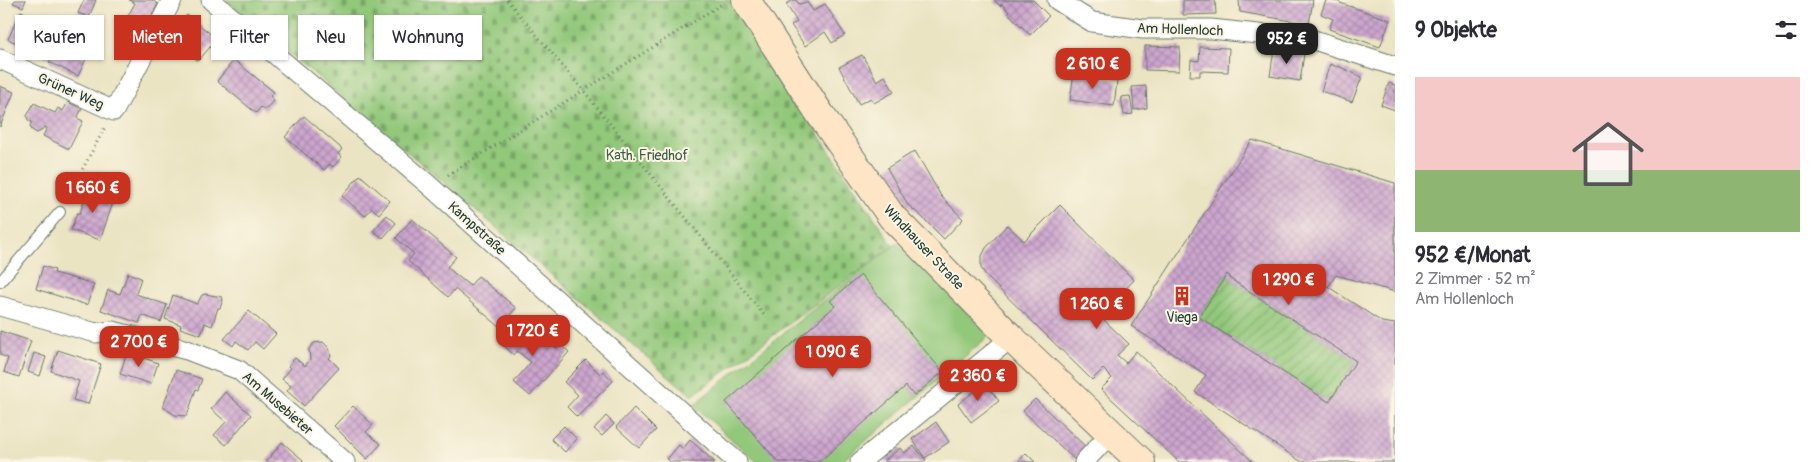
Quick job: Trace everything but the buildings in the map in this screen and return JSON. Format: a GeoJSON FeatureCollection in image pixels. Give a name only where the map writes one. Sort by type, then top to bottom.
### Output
{"type":"FeatureCollection","features":[{"type":"Feature","properties":{"kind":"main road","name":"Windhauser Straße"},"geometry":{"type":"LineString","coordinates":[[746,0],[820,114],[892,217],[1011,338],[1141,462]]}},
{"type":"Feature","properties":{"kind":"street"},"geometry":{"type":"LineString","coordinates":[[114,110],[172,0]]}},
{"type":"Feature","properties":{"kind":"street","name":"Kampstraße"},"geometry":{"type":"LineString","coordinates":[[211,0],[430,186],[737,462]]}},
{"type":"Feature","properties":{"kind":"street","name":"Am Hollenloch"},"geometry":{"type":"LineString","coordinates":[[1057,0],[1092,22],[1143,29],[1211,29],[1314,40],[1395,66]]}},
{"type":"Feature","properties":{"kind":"street","name":"Grüner Weg"},"geometry":{"type":"LineString","coordinates":[[0,59],[114,110]]}},
{"type":"Feature","properties":{"kind":"street","name":"Am Musebieter"},"geometry":{"type":"LineString","coordinates":[[0,306],[96,332],[114,332],[187,350],[239,370],[345,462]]}},
{"type":"Feature","properties":{"kind":"street"},"geometry":{"type":"LineString","coordinates":[[860,462],[1011,338]]}},
{"type":"Feature","properties":{"kind":"street"},"geometry":{"type":"LineString","coordinates":[[1084,462],[1110,434]]}},
{"type":"Feature","properties":{"kind":"lane"},"geometry":{"type":"LineString","coordinates":[[0,282],[60,212]]}},
{"type":"Feature","properties":{"kind":"path"},"geometry":{"type":"LineString","coordinates":[[507,0],[583,90],[764,315]]}},
{"type":"Feature","properties":{"kind":"path"},"geometry":{"type":"LineString","coordinates":[[430,186],[728,0]]}},
{"type":"Feature","properties":{"kind":"path"},"geometry":{"type":"LineString","coordinates":[[60,212],[114,110]]}},
{"type":"Feature","properties":{"kind":"green space","name":"Kath. Friedhof"},"geometry":{"type":"Polygon","coordinates":[[[226,0],[729,0],[893,246],[692,396],[441,180],[288,52],[288,15],[244,15],[226,0]]]}},
{"type":"Feature","properties":{"kind":"green space"},"geometry":{"type":"Polygon","coordinates":[[[897,243],[990,335],[841,462],[757,462],[693,405],[897,243]]]}},
{"type":"Feature","properties":{"kind":"green space"},"geometry":{"type":"Polygon","coordinates":[[[1227,274],[1230,276],[1229,278],[1356,361],[1329,402],[1199,317],[1227,274]]]}},
{"type":"Feature","properties":{"kind":"place","name":"Viega"},"geometry":{"type":"Point","coordinates":[1182,296]}}]}
